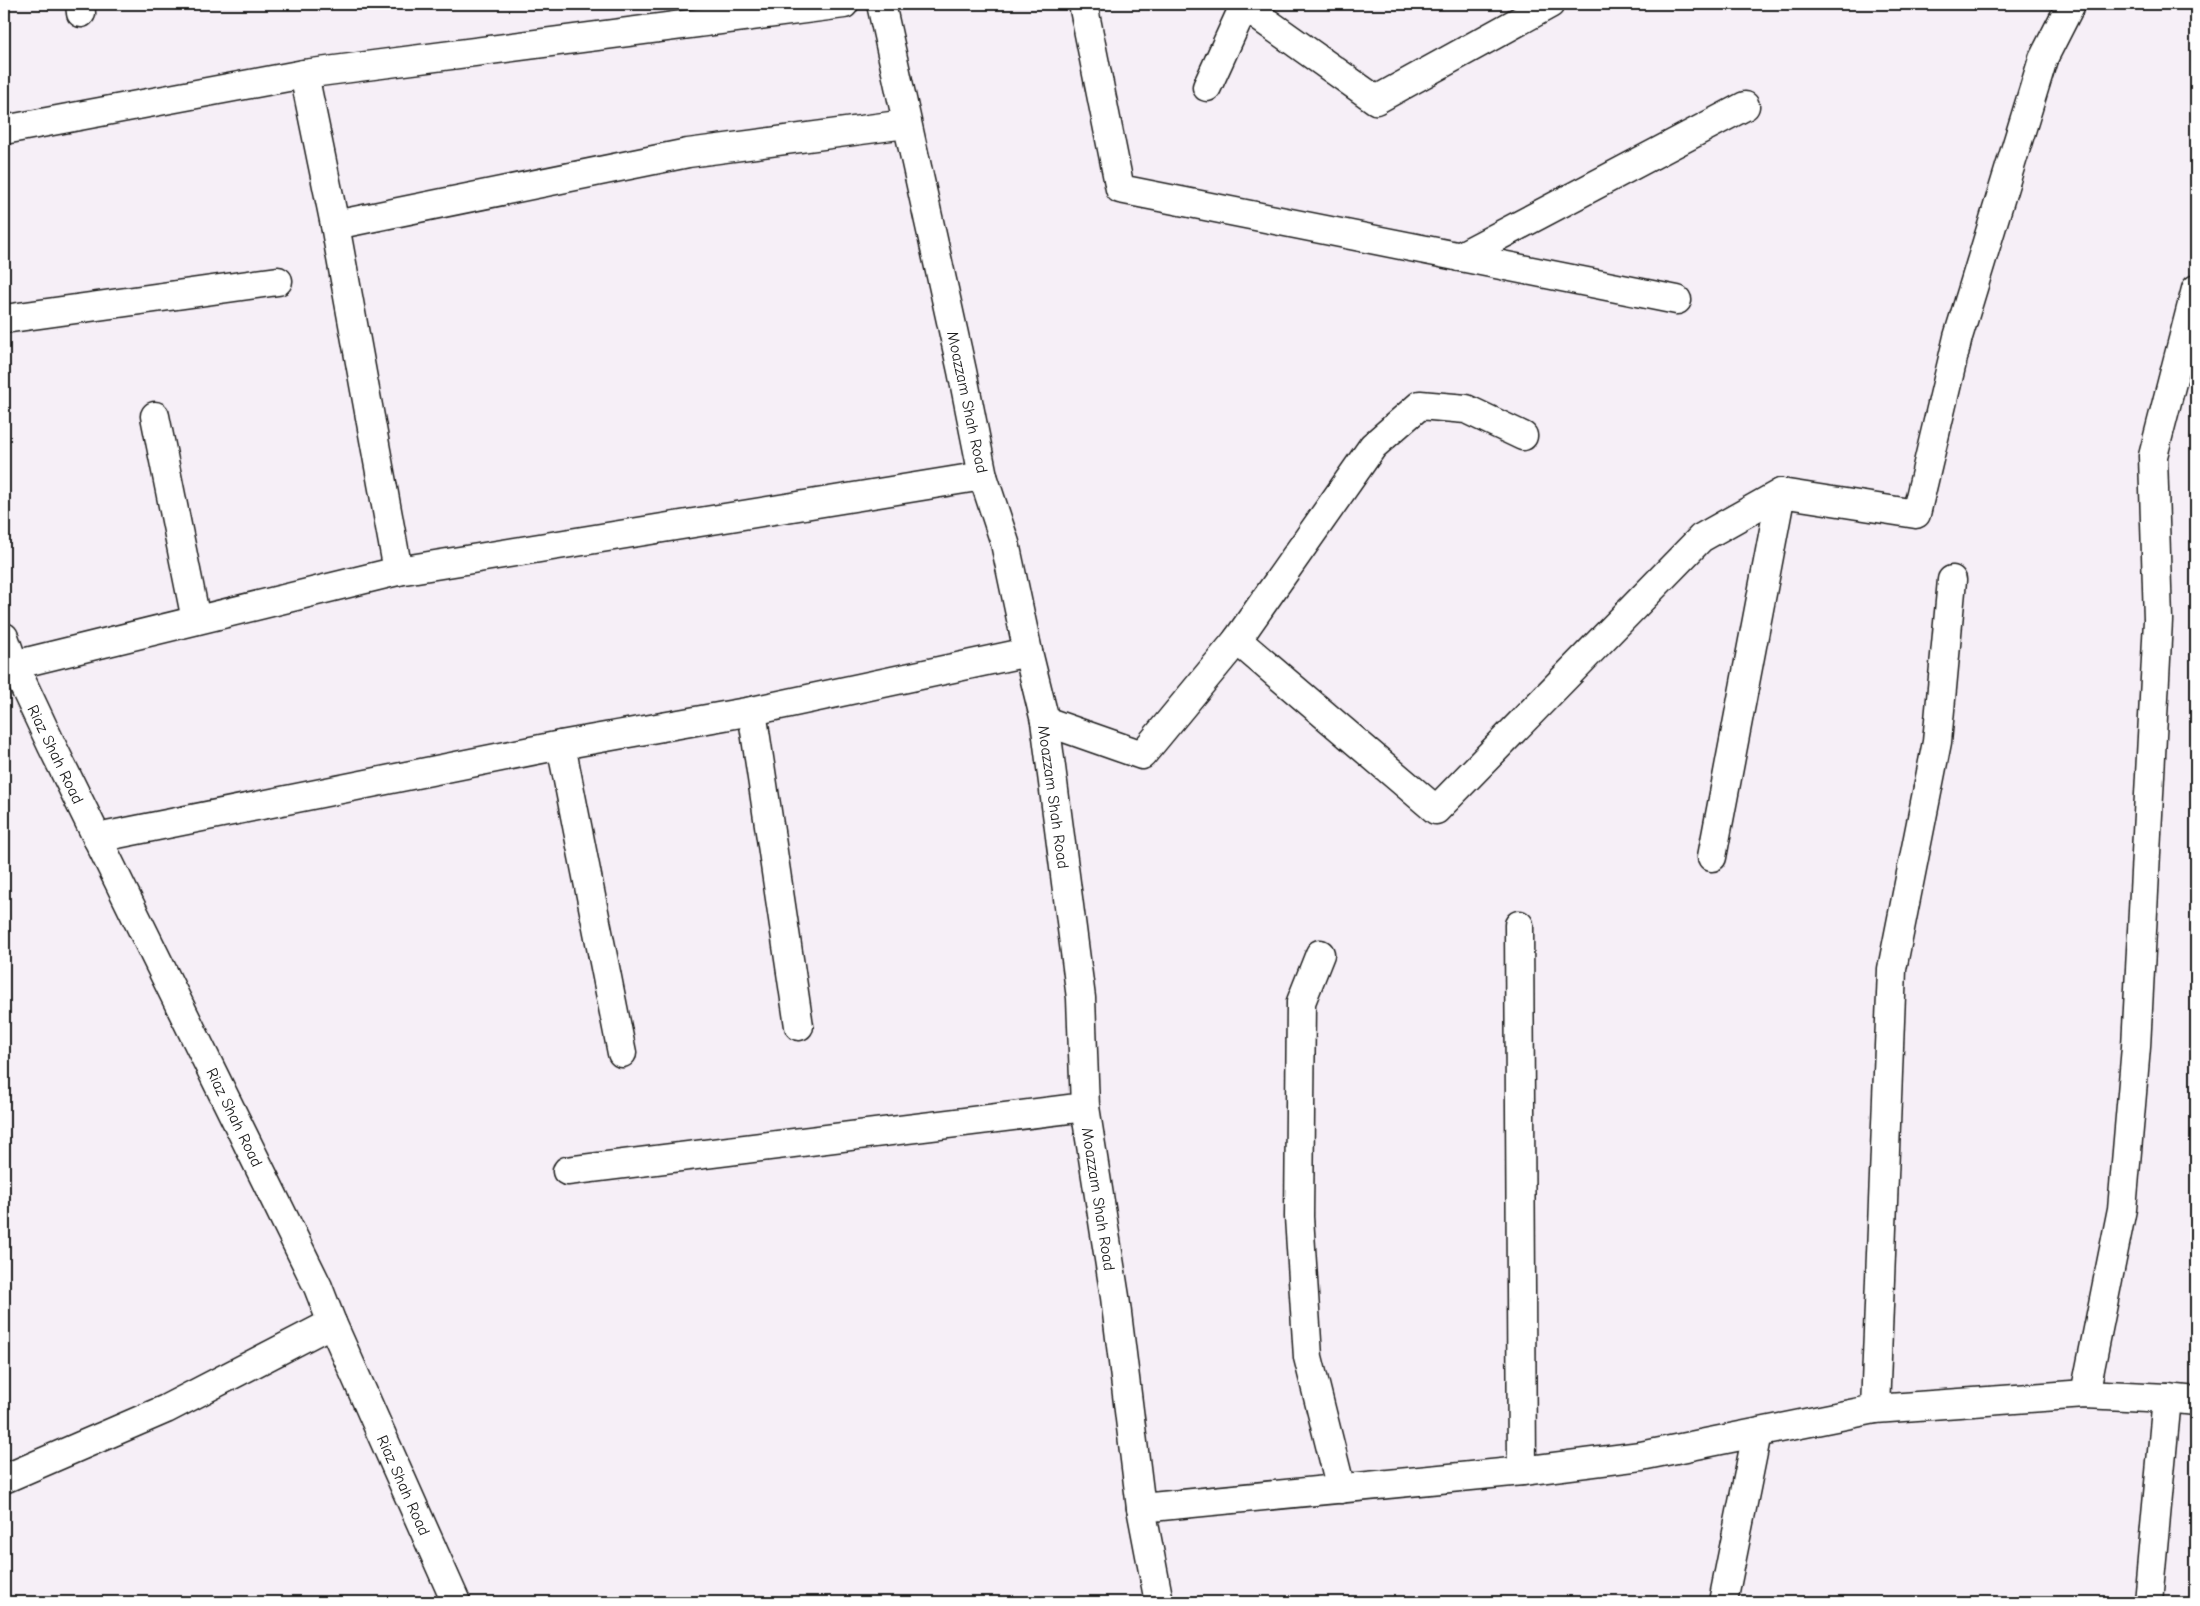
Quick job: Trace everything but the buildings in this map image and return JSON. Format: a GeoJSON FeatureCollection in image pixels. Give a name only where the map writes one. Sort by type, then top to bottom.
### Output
{"type":"FeatureCollection","features":[{"type":"Feature","properties":{"kind":"street"},"geometry":{"type":"LineString","coordinates":[[4,130],[304,74],[844,4]]}},
{"type":"Feature","properties":{"kind":"street","name":"Moazzam Shah Road"},"geometry":{"type":"LineString","coordinates":[[882,4],[906,124],[962,371],[983,476],[1005,542],[1028,652],[1045,721],[1081,998],[1085,1107],[1114,1297],[1141,1508],[1159,1602]]}},
{"type":"Feature","properties":{"kind":"street"},"geometry":{"type":"LineString","coordinates":[[1083,4],[1120,189],[1677,300]]}},
{"type":"Feature","properties":{"kind":"street"},"geometry":{"type":"LineString","coordinates":[[1207,87],[1245,5],[1376,100],[1550,4]]}},
{"type":"Feature","properties":{"kind":"street"},"geometry":{"type":"LineString","coordinates":[[1237,640],[1436,810],[1701,538],[1781,493],[1916,514],[1958,337],[2040,68],[2071,4]]}},
{"type":"Feature","properties":{"kind":"street"},"geometry":{"type":"LineString","coordinates":[[304,74],[335,225],[398,571]]}},
{"type":"Feature","properties":{"kind":"street"},"geometry":{"type":"LineString","coordinates":[[1459,257],[1746,106]]}},
{"type":"Feature","properties":{"kind":"street"},"geometry":{"type":"LineString","coordinates":[[335,225],[688,153],[906,124]]}},
{"type":"Feature","properties":{"kind":"street"},"geometry":{"type":"LineString","coordinates":[[4,318],[278,281]]}},
{"type":"Feature","properties":{"kind":"street"},"geometry":{"type":"LineString","coordinates":[[2086,1394],[2122,1209],[2136,1047],[2158,620],[2153,456],[2196,289]]}},
{"type":"Feature","properties":{"kind":"street"},"geometry":{"type":"LineString","coordinates":[[1045,721],[1142,755],[1237,640],[1373,446],[1420,405],[1466,409],[1523,436]]}},
{"type":"Feature","properties":{"kind":"street"},"geometry":{"type":"LineString","coordinates":[[155,416],[196,620]]}},
{"type":"Feature","properties":{"kind":"street"},"geometry":{"type":"LineString","coordinates":[[14,665],[398,571],[983,476]]}},
{"type":"Feature","properties":{"kind":"street"},"geometry":{"type":"LineString","coordinates":[[1712,857],[1781,493]]}},
{"type":"Feature","properties":{"kind":"street"},"geometry":{"type":"LineString","coordinates":[[1875,1409],[1892,969],[1937,742],[1952,580]]}},
{"type":"Feature","properties":{"kind":"street","name":"Riaz Shah Road"},"geometry":{"type":"LineString","coordinates":[[4,637],[14,665],[97,838],[318,1287],[332,1323],[456,1602]]}},
{"type":"Feature","properties":{"kind":"street"},"geometry":{"type":"LineString","coordinates":[[97,838],[561,745],[752,711],[1028,652]]}},
{"type":"Feature","properties":{"kind":"street"},"geometry":{"type":"LineString","coordinates":[[752,711],[799,1026]]}},
{"type":"Feature","properties":{"kind":"street"},"geometry":{"type":"LineString","coordinates":[[561,745],[622,1052]]}},
{"type":"Feature","properties":{"kind":"street"},"geometry":{"type":"LineString","coordinates":[[1519,925],[1522,1471]]}},
{"type":"Feature","properties":{"kind":"street"},"geometry":{"type":"LineString","coordinates":[[1320,954],[1301,1002],[1299,1217],[1308,1357],[1341,1489]]}},
{"type":"Feature","properties":{"kind":"street"},"geometry":{"type":"LineString","coordinates":[[567,1171],[1085,1107]]}},
{"type":"Feature","properties":{"kind":"street"},"geometry":{"type":"LineString","coordinates":[[4,1479],[166,1410],[332,1323]]}},
{"type":"Feature","properties":{"kind":"street"},"geometry":{"type":"LineString","coordinates":[[1141,1508],[1522,1471],[1641,1456],[1875,1409],[2086,1394],[2196,1401]]}},
{"type":"Feature","properties":{"kind":"street"},"geometry":{"type":"LineString","coordinates":[[2148,1602],[2167,1398]]}},
{"type":"Feature","properties":{"kind":"street"},"geometry":{"type":"LineString","coordinates":[[1723,1602],[1757,1432]]}}]}
